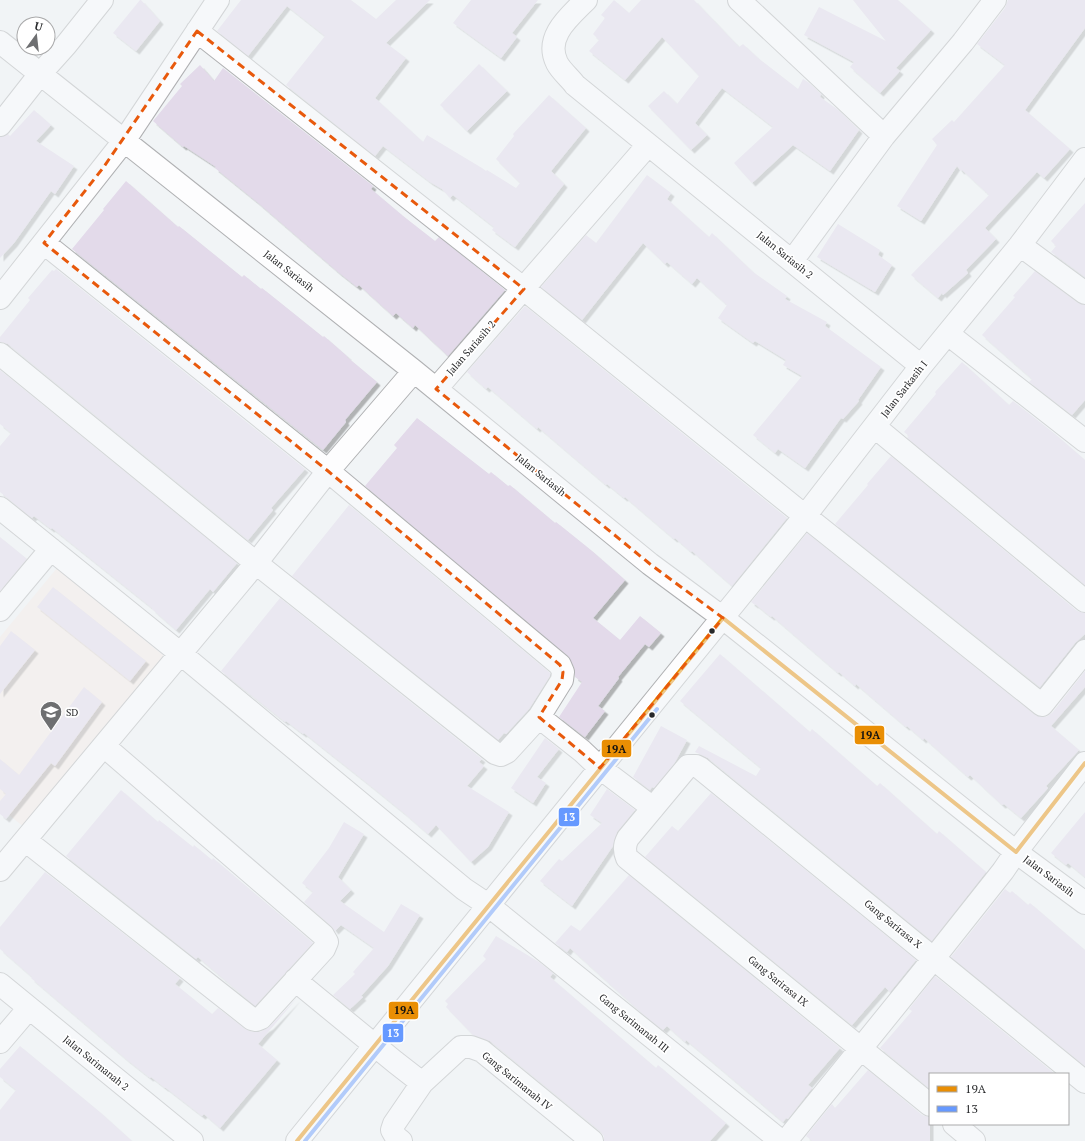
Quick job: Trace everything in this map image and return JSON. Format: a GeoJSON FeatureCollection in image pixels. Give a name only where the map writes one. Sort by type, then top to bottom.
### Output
{"type":"FeatureCollection","features":[{"type":"Feature","properties":{"kind":"street"},"geometry":{"type":"LineString","coordinates":[[0,125],[40,74],[66,45],[102,0]]}},
{"type":"Feature","properties":{"kind":"street"},"geometry":{"type":"LineString","coordinates":[[0,298],[124,141],[218,0]]}},
{"type":"Feature","properties":{"kind":"street","name":"Jalan Sariasih 2"},"geometry":{"type":"LineString","coordinates":[[586,0],[560,26],[554,41],[554,54],[558,64],[576,84],[648,145],[921,366]]}},
{"type":"Feature","properties":{"kind":"street"},"geometry":{"type":"LineString","coordinates":[[739,0],[884,136]]}},
{"type":"Feature","properties":{"kind":"street"},"geometry":{"type":"LineString","coordinates":[[792,261],[884,136],[963,42],[995,0]]}},
{"type":"Feature","properties":{"kind":"street"},"geometry":{"type":"LineString","coordinates":[[198,30],[524,289],[1042,705],[1083,657]]}},
{"type":"Feature","properties":{"kind":"street","name":"Jalan Sariasih"},"geometry":{"type":"LineString","coordinates":[[0,42],[414,371],[650,564],[723,618],[1016,852],[1085,903]]}},
{"type":"Feature","properties":{"kind":"street","name":"Jalan Sariasih 2"},"geometry":{"type":"LineString","coordinates":[[436,389],[648,145]]}},
{"type":"Feature","properties":{"kind":"street","name":"Jalan Sarkasih I"},"geometry":{"type":"LineString","coordinates":[[297,1141],[805,516],[921,366],[1020,245],[1085,159]]}},
{"type":"Feature","properties":{"kind":"street"},"geometry":{"type":"LineString","coordinates":[[0,354],[256,563],[495,753],[501,754],[507,752],[539,717],[562,680],[564,672],[560,666],[328,471],[44,243]]}},
{"type":"Feature","properties":{"kind":"street"},"geometry":{"type":"LineString","coordinates":[[1020,245],[1085,293]]}},
{"type":"Feature","properties":{"kind":"street"},"geometry":{"type":"LineString","coordinates":[[948,334],[1085,441]]}},
{"type":"Feature","properties":{"kind":"street"},"geometry":{"type":"LineString","coordinates":[[0,870],[256,563],[328,471],[414,371]]}},
{"type":"Feature","properties":{"kind":"street"},"geometry":{"type":"LineString","coordinates":[[875,427],[1085,601]]}},
{"type":"Feature","properties":{"kind":"street","name":"Gang Sarimanah III"},"geometry":{"type":"LineString","coordinates":[[0,508],[181,654],[464,889],[488,905],[781,1141]]}},
{"type":"Feature","properties":{"kind":"street"},"geometry":{"type":"LineString","coordinates":[[0,610],[51,549]]}},
{"type":"Feature","properties":{"kind":"street"},"geometry":{"type":"LineString","coordinates":[[539,717],[582,751],[600,768],[653,808]]}},
{"type":"Feature","properties":{"kind":"street"},"geometry":{"type":"LineString","coordinates":[[25,840],[252,1019],[256,1020],[261,1018],[326,946],[327,942],[323,935],[104,746]]}},
{"type":"Feature","properties":{"kind":"street"},"geometry":{"type":"LineString","coordinates":[[786,1141],[1003,871],[1085,763]]}},
{"type":"Feature","properties":{"kind":"street","name":"Gang Sarirasa X"},"geometry":{"type":"LineString","coordinates":[[653,808],[685,769],[692,766],[700,768],[1085,1082]]}},
{"type":"Feature","properties":{"kind":"street","name":"Gang Sarirasa IX"},"geometry":{"type":"LineString","coordinates":[[653,808],[625,843],[625,854],[627,858],[929,1104]]}},
{"type":"Feature","properties":{"kind":"street"},"geometry":{"type":"LineString","coordinates":[[295,980],[374,1045],[422,1082],[394,1124],[392,1130],[396,1137],[401,1141]]}},
{"type":"Feature","properties":{"kind":"street","name":"Jalan Sarimanah 2"},"geometry":{"type":"LineString","coordinates":[[0,984],[192,1141]]}},
{"type":"Feature","properties":{"kind":"street"},"geometry":{"type":"LineString","coordinates":[[0,1042],[29,1008]]}},
{"type":"Feature","properties":{"kind":"street","name":"Gang Sarimanah IV"},"geometry":{"type":"LineString","coordinates":[[422,1082],[461,1047],[482,1051],[592,1141]]}},
{"type":"Feature","properties":{"kind":"street"},"geometry":{"type":"LineString","coordinates":[[955,1125],[974,1141]]}},
{"type":"Feature","properties":{"kind":"highlighted area"},"geometry":{"type":"Polygon","coordinates":[[[197,31],[524,289],[436,389],[650,564],[723,618],[600,768],[539,717],[562,680],[563,672],[560,665],[328,471],[44,243],[103,168],[197,31]]]}},
{"type":"Feature","properties":{"kind":"shaded area","name":"SD"},"geometry":{"type":"Polygon","coordinates":[[[57,568],[164,656],[24,827],[0,808],[0,637],[57,568]]]}},
{"type":"Feature","properties":{"kind":"building"},"geometry":{"type":"Polygon","coordinates":[[[140,0],[160,21],[136,51],[113,33],[140,0]]]}},
{"type":"Feature","properties":{"kind":"building"},"geometry":{"type":"Polygon","coordinates":[[[241,0],[351,0],[376,19],[396,0],[430,0],[386,43],[406,58],[375,98],[423,142],[427,135],[516,188],[520,183],[496,159],[514,136],[513,134],[549,95],[586,128],[551,171],[564,184],[515,247],[492,230],[494,227],[453,195],[450,198],[442,189],[430,182],[383,146],[375,156],[286,85],[325,36],[287,6],[248,56],[217,31],[241,0]]]}},
{"type":"Feature","properties":{"kind":"building"},"geometry":{"type":"Polygon","coordinates":[[[471,0],[538,0],[512,33],[517,37],[501,58],[453,23],[471,0]]]}},
{"type":"Feature","properties":{"kind":"building"},"geometry":{"type":"Polygon","coordinates":[[[614,0],[629,13],[641,0],[694,0],[739,47],[743,44],[758,58],[798,89],[803,79],[808,82],[821,94],[820,97],[837,109],[859,130],[830,171],[793,145],[752,183],[734,163],[773,127],[722,88],[695,123],[707,135],[691,150],[648,106],[664,91],[677,104],[699,76],[662,37],[625,80],[589,51],[599,40],[593,34],[605,18],[601,15],[614,0]]]}},
{"type":"Feature","properties":{"kind":"building"},"geometry":{"type":"Polygon","coordinates":[[[853,0],[898,0],[931,30],[896,68],[900,71],[880,93],[850,67],[854,62],[804,35],[819,7],[886,41],[853,0]]]}},
{"type":"Feature","properties":{"kind":"building"},"geometry":{"type":"Polygon","coordinates":[[[1008,0],[1085,0],[1085,28],[1025,110],[1070,149],[1044,178],[1037,172],[985,228],[996,239],[966,270],[968,273],[943,295],[942,293],[938,298],[911,275],[989,195],[957,166],[921,221],[897,206],[937,145],[932,139],[952,120],[954,122],[1005,65],[977,44],[1005,8],[1008,0]]]}},
{"type":"Feature","properties":{"kind":"building"},"geometry":{"type":"Polygon","coordinates":[[[479,64],[507,91],[467,131],[440,105],[479,64]]]}},
{"type":"Feature","properties":{"kind":"building"},"geometry":{"type":"Polygon","coordinates":[[[200,65],[214,81],[223,68],[373,186],[371,189],[403,216],[435,241],[439,237],[505,290],[448,356],[415,325],[413,328],[396,313],[393,316],[359,285],[357,287],[338,272],[215,168],[216,167],[184,146],[183,147],[153,121],[182,86],[180,84],[200,65]]]}},
{"type":"Feature","properties":{"kind":"building"},"geometry":{"type":"Polygon","coordinates":[[[34,110],[51,125],[36,141],[74,166],[55,194],[51,191],[14,243],[0,258],[0,137],[8,134],[10,136],[34,110]]]}},
{"type":"Feature","properties":{"kind":"building"},"geometry":{"type":"Polygon","coordinates":[[[647,175],[671,193],[667,199],[709,237],[712,233],[753,272],[787,296],[785,299],[827,322],[825,326],[881,367],[858,400],[859,401],[843,419],[841,418],[805,468],[778,449],[775,453],[753,435],[802,376],[783,365],[786,360],[755,341],[753,343],[718,318],[727,305],[697,278],[692,284],[667,262],[665,264],[643,243],[582,320],[541,287],[586,235],[596,243],[647,175]]]}},
{"type":"Feature","properties":{"kind":"building"},"geometry":{"type":"Polygon","coordinates":[[[126,181],[178,227],[179,226],[242,277],[244,275],[323,337],[324,336],[377,382],[345,420],[346,422],[323,450],[72,249],[126,181]]]}},
{"type":"Feature","properties":{"kind":"building"},"geometry":{"type":"Polygon","coordinates":[[[1085,203],[1085,277],[1051,252],[1056,246],[1051,241],[1085,203]]]}},
{"type":"Feature","properties":{"kind":"building"},"geometry":{"type":"Polygon","coordinates":[[[838,224],[880,250],[878,255],[892,265],[875,292],[817,257],[838,224]]]}},
{"type":"Feature","properties":{"kind":"building"},"geometry":{"type":"Polygon","coordinates":[[[56,269],[305,469],[271,508],[273,510],[248,540],[8,344],[0,342],[0,337],[30,300],[28,298],[52,270],[54,271],[56,269]]]}},
{"type":"Feature","properties":{"kind":"building"},"geometry":{"type":"Polygon","coordinates":[[[1035,271],[1078,303],[1085,305],[1085,400],[1072,415],[1029,382],[1032,379],[982,335],[1035,271]]]}},
{"type":"Feature","properties":{"kind":"building"},"geometry":{"type":"Polygon","coordinates":[[[525,306],[787,518],[732,586],[692,551],[691,552],[675,538],[674,539],[625,497],[624,498],[607,484],[606,485],[538,427],[537,429],[488,387],[486,389],[467,372],[525,306]]]}},
{"type":"Feature","properties":{"kind":"building"},"geometry":{"type":"Polygon","coordinates":[[[962,362],[1009,405],[1013,401],[1085,460],[1085,585],[907,438],[909,436],[904,432],[936,394],[935,392],[962,362]]]}},
{"type":"Feature","properties":{"kind":"building"},"geometry":{"type":"Polygon","coordinates":[[[0,370],[237,563],[213,592],[210,589],[176,630],[152,608],[52,528],[51,529],[34,516],[32,518],[0,492],[0,446],[11,433],[0,424],[0,370]]]}},
{"type":"Feature","properties":{"kind":"building"},"geometry":{"type":"Polygon","coordinates":[[[417,418],[489,474],[491,472],[508,486],[510,485],[555,523],[556,522],[592,551],[625,580],[593,618],[620,640],[640,616],[661,633],[649,647],[645,644],[618,677],[619,678],[598,706],[605,711],[585,737],[559,717],[582,682],[575,677],[574,667],[568,656],[365,486],[397,448],[394,445],[417,418]]]}},
{"type":"Feature","properties":{"kind":"building"},"geometry":{"type":"Polygon","coordinates":[[[891,456],[1077,611],[1085,613],[1085,634],[1075,643],[1040,687],[835,524],[891,456]]]}},
{"type":"Feature","properties":{"kind":"building"},"geometry":{"type":"Polygon","coordinates":[[[349,505],[550,673],[550,676],[529,709],[506,734],[504,733],[498,740],[292,576],[349,505]]]}},
{"type":"Feature","properties":{"kind":"building"},"geometry":{"type":"Polygon","coordinates":[[[807,533],[1035,715],[1046,717],[1052,713],[1085,671],[1085,687],[1051,726],[1079,750],[1046,786],[1048,788],[1021,818],[1004,804],[1002,805],[970,775],[968,777],[924,738],[923,740],[907,726],[906,727],[856,684],[855,686],[839,672],[838,673],[772,616],[771,617],[751,602],[807,533]]]}},
{"type":"Feature","properties":{"kind":"building"},"geometry":{"type":"Polygon","coordinates":[[[0,537],[27,559],[0,591],[0,537]]]}},
{"type":"Feature","properties":{"kind":"building"},"geometry":{"type":"Polygon","coordinates":[[[53,587],[146,661],[130,681],[37,607],[53,587]]]}},
{"type":"Feature","properties":{"kind":"building"},"geometry":{"type":"Polygon","coordinates":[[[280,598],[482,759],[479,762],[484,766],[467,786],[509,812],[488,847],[471,862],[436,825],[428,834],[304,733],[303,734],[286,721],[285,722],[221,671],[280,598]]]}},
{"type":"Feature","properties":{"kind":"building"},"geometry":{"type":"Polygon","coordinates":[[[11,631],[35,650],[0,694],[0,646],[11,631]]]}},
{"type":"Feature","properties":{"kind":"building"},"geometry":{"type":"Polygon","coordinates":[[[720,654],[810,732],[812,729],[877,786],[880,783],[937,834],[939,831],[986,872],[932,941],[708,758],[695,752],[699,746],[756,776],[761,768],[680,701],[720,654]]]}},
{"type":"Feature","properties":{"kind":"building"},"geometry":{"type":"Polygon","coordinates":[[[84,687],[102,702],[55,766],[51,763],[6,819],[0,814],[0,801],[6,794],[0,789],[0,759],[19,775],[84,687]]]}},
{"type":"Feature","properties":{"kind":"building"},"geometry":{"type":"Polygon","coordinates":[[[661,726],[687,740],[674,764],[654,788],[652,787],[650,790],[633,777],[661,726]]]}},
{"type":"Feature","properties":{"kind":"building"},"geometry":{"type":"Polygon","coordinates":[[[545,738],[559,749],[537,777],[546,783],[533,803],[511,788],[545,738]]]}},
{"type":"Feature","properties":{"kind":"building"},"geometry":{"type":"Polygon","coordinates":[[[607,789],[635,810],[617,832],[613,846],[572,906],[540,881],[559,859],[562,861],[602,823],[590,815],[607,789]]]}},
{"type":"Feature","properties":{"kind":"building"},"geometry":{"type":"Polygon","coordinates":[[[121,790],[158,822],[159,820],[212,860],[213,858],[313,943],[255,1006],[198,957],[196,959],[66,856],[121,790]]]}},
{"type":"Feature","properties":{"kind":"building"},"geometry":{"type":"Polygon","coordinates":[[[711,793],[916,960],[890,992],[885,987],[852,1025],[645,857],[672,826],[678,831],[711,793]]]}},
{"type":"Feature","properties":{"kind":"building"},"geometry":{"type":"Polygon","coordinates":[[[1085,812],[1085,877],[1068,863],[1066,865],[1051,853],[1085,812]]]}},
{"type":"Feature","properties":{"kind":"building"},"geometry":{"type":"Polygon","coordinates":[[[344,822],[364,834],[338,877],[351,890],[340,901],[384,932],[401,904],[420,915],[388,966],[361,996],[363,997],[350,1009],[333,995],[355,974],[353,972],[374,948],[341,925],[335,931],[304,902],[313,892],[302,883],[329,848],[344,822]]]}},
{"type":"Feature","properties":{"kind":"building"},"geometry":{"type":"Polygon","coordinates":[[[45,872],[180,978],[175,984],[212,1014],[218,1008],[245,1029],[253,1032],[260,1032],[270,1026],[297,998],[258,1044],[277,1060],[220,1128],[204,1114],[202,1116],[126,1059],[31,978],[32,977],[0,949],[0,927],[45,872]]]}},
{"type":"Feature","properties":{"kind":"building"},"geometry":{"type":"Polygon","coordinates":[[[629,875],[840,1048],[808,1085],[812,1088],[788,1119],[786,1118],[783,1122],[686,1040],[685,1042],[667,1026],[663,1030],[644,1015],[570,948],[567,952],[555,943],[571,925],[580,931],[629,875]]]}},
{"type":"Feature","properties":{"kind":"building"},"geometry":{"type":"Polygon","coordinates":[[[1005,889],[1010,893],[1012,891],[1028,905],[1030,903],[1085,950],[1085,1066],[951,957],[1005,889]]]}},
{"type":"Feature","properties":{"kind":"building"},"geometry":{"type":"Polygon","coordinates":[[[496,936],[539,962],[553,973],[550,977],[656,1068],[658,1065],[726,1123],[710,1141],[604,1141],[604,1136],[600,1131],[490,1041],[473,1035],[446,1007],[448,1004],[445,1001],[486,959],[483,956],[496,936]]]}},
{"type":"Feature","properties":{"kind":"building"},"geometry":{"type":"Polygon","coordinates":[[[935,976],[1054,1073],[929,1073],[929,1088],[880,1048],[912,1011],[909,1009],[935,976]]]}},
{"type":"Feature","properties":{"kind":"building"},"geometry":{"type":"Polygon","coordinates":[[[20,1046],[101,1113],[132,1141],[0,1141],[0,1110],[16,1090],[0,1077],[0,1069],[20,1046]]]}},
{"type":"Feature","properties":{"kind":"building"},"geometry":{"type":"Polygon","coordinates":[[[868,1070],[922,1115],[929,1117],[930,1141],[812,1141],[806,1136],[832,1104],[835,1108],[868,1070]]]}},
{"type":"Feature","properties":{"kind":"transit line","name":"19A"},"geometry":{"type":"LineString","coordinates":[[723,618],[1016,852]]}},
{"type":"Feature","properties":{"kind":"transit line","name":"19A"},"geometry":{"type":"LineString","coordinates":[[297,1141],[723,618]]}},
{"type":"Feature","properties":{"kind":"transit line","name":"13"},"geometry":{"type":"LineString","coordinates":[[305,1141],[657,709]]}},
{"type":"Feature","properties":{"kind":"transit line","name":"19A"},"geometry":{"type":"LineString","coordinates":[[1016,852],[1085,763]]}},
{"type":"Feature","properties":{"kind":"place","name":"SD"},"geometry":{"type":"Point","coordinates":[51,732]}}]}
